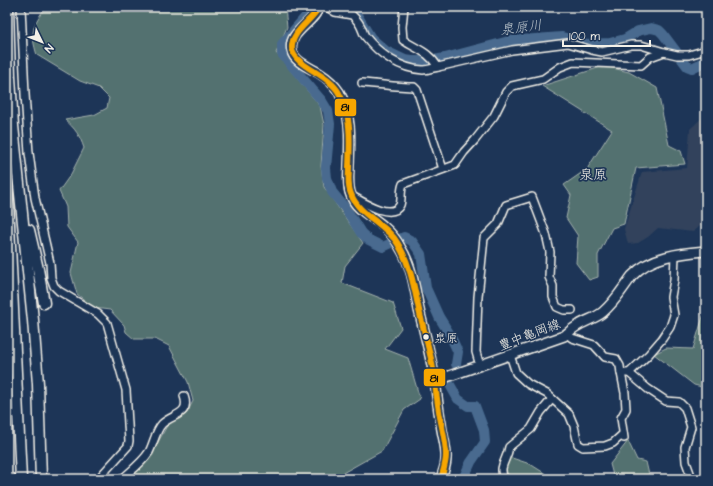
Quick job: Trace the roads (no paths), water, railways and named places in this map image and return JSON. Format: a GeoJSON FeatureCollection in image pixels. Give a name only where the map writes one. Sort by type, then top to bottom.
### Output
{"type":"FeatureCollection","features":[{"type":"Feature","properties":{"kind":"highway"},"geometry":{"type":"LineString","coordinates":[[8,7],[10,77],[38,384],[41,479]]}},
{"type":"Feature","properties":{"kind":"highway"},"geometry":{"type":"LineString","coordinates":[[19,181],[44,303]]}},
{"type":"Feature","properties":{"kind":"highway"},"geometry":{"type":"LineString","coordinates":[[7,182],[21,479]]}},
{"type":"Feature","properties":{"kind":"main road"},"geometry":{"type":"LineString","coordinates":[[319,7],[318,11],[311,20],[293,38],[291,44],[292,52],[299,60],[331,82],[338,91],[348,115],[350,131],[348,181],[353,202],[383,226],[400,246],[408,261],[414,282],[435,381],[447,458],[441,479]]}},
{"type":"Feature","properties":{"kind":"main road","name":"豊中亀岡線"},"geometry":{"type":"LineString","coordinates":[[435,381],[564,336],[580,324],[603,312],[634,275],[643,267],[675,255],[706,251]]}},
{"type":"Feature","properties":{"kind":"street"},"geometry":{"type":"LineString","coordinates":[[21,7],[29,153],[35,198],[50,263],[51,278],[54,286],[60,291],[98,314],[107,322],[126,390],[128,446],[98,479]]}},
{"type":"Feature","properties":{"kind":"street"},"geometry":{"type":"LineString","coordinates":[[327,7],[335,12],[352,15],[359,24],[364,35],[372,44],[393,60],[405,66],[423,70],[512,50],[568,43],[602,52],[631,45],[641,45],[677,55],[688,55],[706,50]]}},
{"type":"Feature","properties":{"kind":"street"},"geometry":{"type":"LineString","coordinates":[[404,7],[402,27],[403,40],[426,53],[434,60],[438,67]]}},
{"type":"Feature","properties":{"kind":"street"},"geometry":{"type":"LineString","coordinates":[[705,7],[706,16]]}},
{"type":"Feature","properties":{"kind":"street"},"geometry":{"type":"LineString","coordinates":[[350,194],[378,210],[388,212],[396,210],[400,205],[403,184],[455,165],[464,152],[484,130],[494,116],[506,92],[512,86],[543,79],[560,67],[573,62],[641,65],[650,57],[664,52]]}},
{"type":"Feature","properties":{"kind":"street"},"geometry":{"type":"LineString","coordinates":[[362,83],[384,84],[396,87],[414,87],[417,90],[443,169]]}},
{"type":"Feature","properties":{"kind":"street"},"geometry":{"type":"LineString","coordinates":[[480,366],[476,352],[478,297],[484,238],[498,224],[506,206],[532,197],[546,234],[550,252],[549,277],[553,286],[553,297],[558,307],[564,310],[572,310]]}},
{"type":"Feature","properties":{"kind":"street"},"geometry":{"type":"LineString","coordinates":[[629,373],[649,354],[670,328],[674,316],[671,297],[674,280],[675,255]]}},
{"type":"Feature","properties":{"kind":"street"},"geometry":{"type":"LineString","coordinates":[[510,355],[516,373],[528,384],[547,394],[569,414],[574,426],[578,444],[583,447],[605,446],[613,443],[624,436],[621,418],[626,409],[625,393],[620,366],[616,359],[605,357],[594,345],[572,338],[567,334]]}},
{"type":"Feature","properties":{"kind":"street"},"geometry":{"type":"LineString","coordinates":[[621,373],[629,373],[648,389],[666,401],[679,402],[685,408],[691,427],[686,447],[686,462],[690,473]]}},
{"type":"Feature","properties":{"kind":"street"},"geometry":{"type":"LineString","coordinates":[[122,479],[142,461],[149,452],[162,424],[182,412],[186,402],[184,396]]}},
{"type":"Feature","properties":{"kind":"street"},"geometry":{"type":"LineString","coordinates":[[504,479],[501,472],[509,447],[531,429],[552,399]]}},
{"type":"Feature","properties":{"kind":"waterway"},"geometry":{"type":"LineString","coordinates":[[308,7],[307,15],[282,44],[282,54],[322,101],[328,111],[330,124],[326,168],[327,178],[332,192],[346,209],[361,233],[369,240],[383,247],[404,237],[412,241],[421,254],[426,288],[439,317],[458,352],[456,364]]}},
{"type":"Feature","properties":{"kind":"waterway","name":"泉原川"},"geometry":{"type":"LineString","coordinates":[[340,7],[357,15],[371,38],[386,51],[405,60],[429,61],[509,41],[562,37],[587,44],[610,43],[625,39],[638,31],[651,28],[659,30],[663,34],[687,66],[692,68],[706,61]]}},
{"type":"Feature","properties":{"kind":"waterway"},"geometry":{"type":"LineString","coordinates":[[449,383],[458,399],[468,406],[475,406],[484,430],[485,442],[471,462],[463,479]]}},
{"type":"Feature","properties":{"kind":"place","name":"泉原"},"geometry":{"type":"Point","coordinates":[426,337]}},
{"type":"Feature","properties":{"kind":"district","name":"泉原"},"geometry":{"type":"Point","coordinates":[593,174]}}]}
